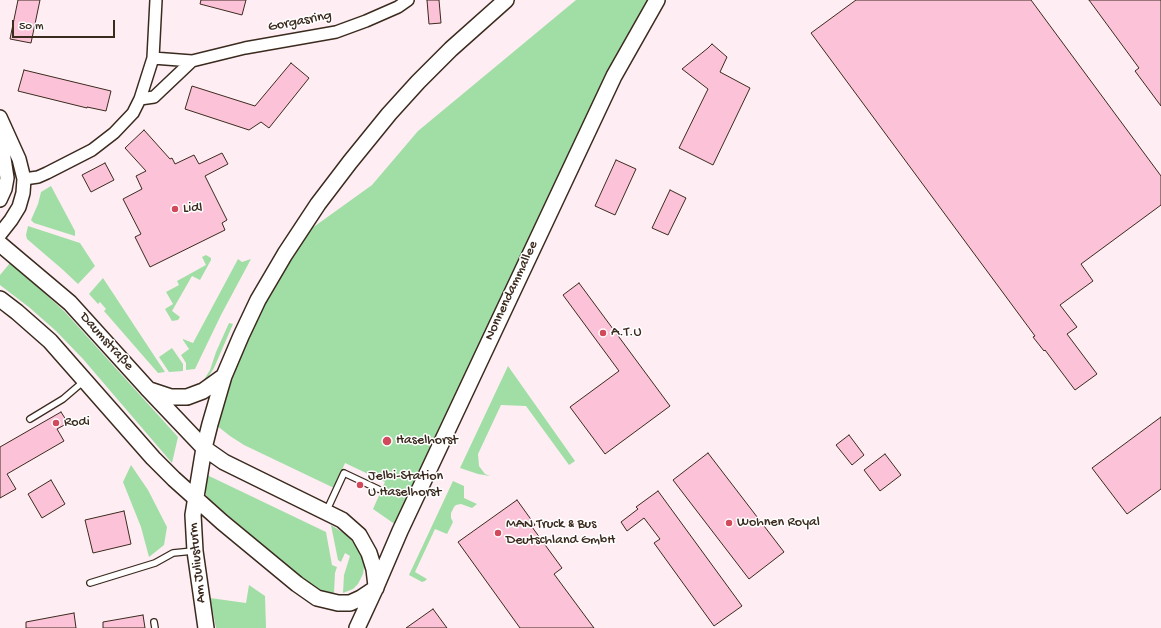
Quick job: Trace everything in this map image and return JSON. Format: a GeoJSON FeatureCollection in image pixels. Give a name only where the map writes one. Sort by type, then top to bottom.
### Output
{"type":"FeatureCollection","features":[{"type":"Feature","properties":{"kind":"main road"},"geometry":{"type":"LineString","coordinates":[[204,448],[224,376],[241,336],[258,300],[289,248],[318,204],[389,114],[418,82],[451,49],[506,0]]}},
{"type":"Feature","properties":{"kind":"main road","name":"Nonnendammallee"},"geometry":{"type":"LineString","coordinates":[[376,587],[400,531],[614,76],[657,0]]}},
{"type":"Feature","properties":{"kind":"main road","name":"Daumstraße"},"geometry":{"type":"LineString","coordinates":[[0,244],[70,303],[204,448],[224,462],[342,520],[359,535],[369,553],[374,569],[376,587]]}},
{"type":"Feature","properties":{"kind":"main road"},"geometry":{"type":"LineString","coordinates":[[0,299],[50,341],[86,380],[153,458],[174,479],[222,522],[297,584],[318,598],[338,603],[350,602],[361,598],[376,587]]}},
{"type":"Feature","properties":{"kind":"main road"},"geometry":{"type":"LineString","coordinates":[[147,388],[171,397],[187,397],[203,391],[224,376]]}},
{"type":"Feature","properties":{"kind":"main road","name":"Am Juliusturm"},"geometry":{"type":"LineString","coordinates":[[204,448],[193,515],[195,551],[206,628]]}},
{"type":"Feature","properties":{"kind":"main road"},"geometry":{"type":"LineString","coordinates":[[357,628],[376,587]]}},
{"type":"Feature","properties":{"kind":"street"},"geometry":{"type":"LineString","coordinates":[[24,179],[38,177],[92,150],[122,126],[132,113],[140,99],[153,58],[156,0]]}},
{"type":"Feature","properties":{"kind":"street","name":"Gorgasring"},"geometry":{"type":"LineString","coordinates":[[153,58],[192,61],[249,47],[336,32],[366,22],[398,7],[408,0]]}},
{"type":"Feature","properties":{"kind":"street","name":"Gorgasring"},"geometry":{"type":"LineString","coordinates":[[140,99],[154,97],[192,61]]}},
{"type":"Feature","properties":{"kind":"street"},"geometry":{"type":"LineString","coordinates":[[0,117],[19,159],[24,179],[23,193],[19,207],[12,220],[0,234]]}},
{"type":"Feature","properties":{"kind":"street"},"geometry":{"type":"LineString","coordinates":[[0,132],[7,178],[5,189],[0,200]]}},
{"type":"Feature","properties":{"kind":"lane"},"geometry":{"type":"LineString","coordinates":[[30,419],[63,399],[86,380]]}},
{"type":"Feature","properties":{"kind":"lane"},"geometry":{"type":"LineString","coordinates":[[326,512],[344,473],[378,489]]}},
{"type":"Feature","properties":{"kind":"lane"},"geometry":{"type":"LineString","coordinates":[[90,583],[155,563],[173,553],[195,551]]}},
{"type":"Feature","properties":{"kind":"green space"},"geometry":{"type":"Polygon","coordinates":[[[576,0],[650,0],[396,525],[373,509],[385,482],[345,463],[334,488],[244,445],[216,425],[225,397],[257,316],[278,278],[308,231],[372,185],[418,131],[576,0]]]}},
{"type":"Feature","properties":{"kind":"green space"},"geometry":{"type":"Polygon","coordinates":[[[51,186],[75,231],[75,236],[34,223],[31,220],[38,204],[41,192],[51,186]]]}},
{"type":"Feature","properties":{"kind":"green space"},"geometry":{"type":"Polygon","coordinates":[[[28,226],[80,243],[95,266],[78,284],[27,239],[26,235],[28,226]]]}},
{"type":"Feature","properties":{"kind":"green space"},"geometry":{"type":"Polygon","coordinates":[[[206,255],[211,258],[211,260],[200,280],[192,276],[172,311],[180,317],[178,320],[172,321],[165,309],[173,304],[166,292],[179,285],[177,281],[206,265],[202,257],[206,255]]]}},
{"type":"Feature","properties":{"kind":"green space"},"geometry":{"type":"Polygon","coordinates":[[[238,259],[242,262],[251,259],[221,315],[195,369],[186,370],[186,363],[181,355],[189,349],[183,339],[193,343],[238,259]]]}},
{"type":"Feature","properties":{"kind":"green space"},"geometry":{"type":"Polygon","coordinates":[[[10,263],[65,312],[178,437],[172,463],[83,359],[56,331],[30,308],[0,285],[0,275],[10,263]]]}},
{"type":"Feature","properties":{"kind":"green space"},"geometry":{"type":"Polygon","coordinates":[[[103,278],[165,372],[158,373],[104,311],[106,309],[100,302],[98,304],[89,294],[103,278]]]}},
{"type":"Feature","properties":{"kind":"green space"},"geometry":{"type":"Polygon","coordinates":[[[229,323],[233,324],[214,368],[207,379],[202,383],[210,370],[229,323]]]}},
{"type":"Feature","properties":{"kind":"green space"},"geometry":{"type":"Polygon","coordinates":[[[172,348],[183,364],[183,371],[169,372],[159,357],[172,348]]]}},
{"type":"Feature","properties":{"kind":"green space"},"geometry":{"type":"Polygon","coordinates":[[[508,366],[575,461],[569,465],[526,406],[501,405],[478,454],[479,466],[485,474],[490,476],[460,468],[508,366]]]}},
{"type":"Feature","properties":{"kind":"green space"},"geometry":{"type":"Polygon","coordinates":[[[131,465],[148,490],[167,527],[164,545],[149,557],[141,527],[123,482],[131,465]]]}},
{"type":"Feature","properties":{"kind":"green space"},"geometry":{"type":"Polygon","coordinates":[[[207,475],[326,532],[332,565],[337,567],[335,573],[334,593],[314,587],[294,572],[210,500],[206,495],[205,485],[207,475]]]}},
{"type":"Feature","properties":{"kind":"green space"},"geometry":{"type":"Polygon","coordinates":[[[453,481],[464,486],[464,498],[477,504],[472,508],[461,504],[454,507],[451,513],[453,522],[447,534],[435,529],[415,572],[427,579],[422,582],[409,575],[453,481]]]}},
{"type":"Feature","properties":{"kind":"green space"},"geometry":{"type":"Polygon","coordinates":[[[331,525],[345,534],[356,545],[362,557],[364,567],[363,574],[358,584],[353,589],[343,593],[344,575],[350,556],[345,553],[341,562],[338,560],[331,525]]]}},
{"type":"Feature","properties":{"kind":"green space"},"geometry":{"type":"Polygon","coordinates":[[[249,585],[265,596],[266,628],[216,628],[210,598],[246,603],[249,585]]]}},
{"type":"Feature","properties":{"kind":"building"},"geometry":{"type":"Polygon","coordinates":[[[18,0],[40,0],[31,43],[10,39],[18,0]]]}},
{"type":"Feature","properties":{"kind":"building"},"geometry":{"type":"Polygon","coordinates":[[[201,0],[246,0],[242,15],[200,4],[201,0]]]}},
{"type":"Feature","properties":{"kind":"building"},"geometry":{"type":"Polygon","coordinates":[[[427,0],[439,0],[441,23],[429,24],[427,0]]]}},
{"type":"Feature","properties":{"kind":"building"},"geometry":{"type":"Polygon","coordinates":[[[856,0],[1031,0],[1161,176],[1161,205],[1081,264],[1093,281],[1060,305],[1077,327],[1067,334],[1097,374],[1075,390],[1045,350],[1044,351],[1033,337],[1035,336],[811,33],[856,0]]]}},
{"type":"Feature","properties":{"kind":"building"},"geometry":{"type":"Polygon","coordinates":[[[1089,0],[1161,0],[1161,106],[1135,71],[1139,68],[1089,0]]]}},
{"type":"Feature","properties":{"kind":"building"},"geometry":{"type":"Polygon","coordinates":[[[712,44],[727,57],[720,72],[750,88],[713,165],[679,148],[708,89],[682,69],[712,44]]]}},
{"type":"Feature","properties":{"kind":"building"},"geometry":{"type":"Polygon","coordinates":[[[291,63],[309,78],[269,128],[261,122],[249,130],[185,109],[192,86],[255,106],[291,63]]]}},
{"type":"Feature","properties":{"kind":"building"},"geometry":{"type":"Polygon","coordinates":[[[24,70],[111,91],[106,111],[87,108],[18,91],[24,70]]]}},
{"type":"Feature","properties":{"kind":"building","name":"Lidl"},"geometry":{"type":"Polygon","coordinates":[[[144,130],[170,159],[172,158],[175,164],[194,155],[199,164],[222,153],[228,164],[205,176],[227,220],[222,223],[225,230],[150,267],[135,237],[141,234],[123,199],[142,189],[136,176],[146,171],[125,148],[144,130]]]}},
{"type":"Feature","properties":{"kind":"building"},"geometry":{"type":"Polygon","coordinates":[[[616,160],[636,169],[615,215],[595,206],[616,160]]]}},
{"type":"Feature","properties":{"kind":"building"},"geometry":{"type":"Polygon","coordinates":[[[105,163],[114,180],[91,192],[82,175],[105,163]]]}},
{"type":"Feature","properties":{"kind":"building"},"geometry":{"type":"Polygon","coordinates":[[[670,190],[686,198],[668,235],[652,228],[670,190]]]}},
{"type":"Feature","properties":{"kind":"building","name":"A.T.U"},"geometry":{"type":"Polygon","coordinates":[[[579,283],[670,406],[605,454],[570,407],[619,371],[563,295],[579,283]]]}},
{"type":"Feature","properties":{"kind":"building"},"geometry":{"type":"Polygon","coordinates":[[[61,412],[68,423],[57,429],[64,441],[7,474],[16,489],[0,498],[0,447],[61,412]]]}},
{"type":"Feature","properties":{"kind":"building"},"geometry":{"type":"Polygon","coordinates":[[[1161,417],[1161,489],[1127,514],[1092,468],[1161,417]]]}},
{"type":"Feature","properties":{"kind":"building"},"geometry":{"type":"Polygon","coordinates":[[[849,435],[864,455],[852,465],[836,445],[849,435]]]}},
{"type":"Feature","properties":{"kind":"building"},"geometry":{"type":"Polygon","coordinates":[[[708,453],[784,552],[749,579],[673,480],[708,453]]]}},
{"type":"Feature","properties":{"kind":"building"},"geometry":{"type":"Polygon","coordinates":[[[885,454],[901,475],[880,491],[864,470],[885,454]]]}},
{"type":"Feature","properties":{"kind":"building"},"geometry":{"type":"Polygon","coordinates":[[[51,480],[65,504],[42,518],[28,494],[51,480]]]}},
{"type":"Feature","properties":{"kind":"building"},"geometry":{"type":"Polygon","coordinates":[[[658,491],[742,606],[714,626],[654,543],[660,539],[644,518],[627,531],[621,522],[638,509],[636,507],[658,491]]]}},
{"type":"Feature","properties":{"kind":"building"},"geometry":{"type":"Polygon","coordinates":[[[517,500],[535,525],[532,527],[562,568],[554,574],[594,628],[520,628],[458,542],[517,500]]]}},
{"type":"Feature","properties":{"kind":"building"},"geometry":{"type":"Polygon","coordinates":[[[124,511],[131,544],[93,553],[85,520],[124,511]]]}},
{"type":"Feature","properties":{"kind":"building"},"geometry":{"type":"Polygon","coordinates":[[[433,609],[447,628],[406,628],[433,609]]]}},
{"type":"Feature","properties":{"kind":"building"},"geometry":{"type":"Polygon","coordinates":[[[74,613],[76,628],[26,628],[26,622],[74,613]]]}},
{"type":"Feature","properties":{"kind":"building"},"geometry":{"type":"Polygon","coordinates":[[[143,615],[145,628],[103,628],[103,622],[143,615]]]}},
{"type":"Feature","properties":{"kind":"place","name":"Lidl"},"geometry":{"type":"Point","coordinates":[175,209]}},
{"type":"Feature","properties":{"kind":"place","name":"A.T.U"},"geometry":{"type":"Point","coordinates":[603,333]}},
{"type":"Feature","properties":{"kind":"place","name":"Rodi"},"geometry":{"type":"Point","coordinates":[56,423]}},
{"type":"Feature","properties":{"kind":"place","name":"Haselhorst"},"geometry":{"type":"Point","coordinates":[387,441]}},
{"type":"Feature","properties":{"kind":"place","name":"Jelbi-Station U Haselhorst"},"geometry":{"type":"Point","coordinates":[360,485]}},
{"type":"Feature","properties":{"kind":"place","name":"Wohnen Royal"},"geometry":{"type":"Point","coordinates":[729,523]}},
{"type":"Feature","properties":{"kind":"place","name":"MAN Truck & Bus Deutschland GmbH"},"geometry":{"type":"Point","coordinates":[498,533]}}]}
